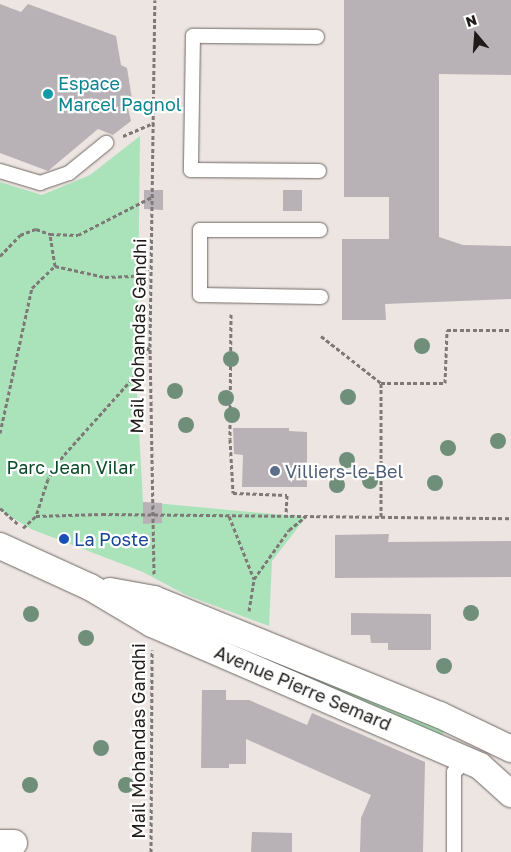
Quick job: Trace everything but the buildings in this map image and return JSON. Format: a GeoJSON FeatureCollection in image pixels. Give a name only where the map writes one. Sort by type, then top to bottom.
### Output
{"type":"FeatureCollection","features":[{"type":"Feature","properties":{"kind":"street","name":"Avenue Pierre Semard"},"geometry":{"type":"LineString","coordinates":[[9,541],[90,587],[153,612],[440,715],[511,749]]}},
{"type":"Feature","properties":{"kind":"street","name":"Avenue Pierre Semard"},"geometry":{"type":"LineString","coordinates":[[153,612],[468,760],[500,781],[511,794]]}},
{"type":"Feature","properties":{"kind":"lane"},"geometry":{"type":"LineString","coordinates":[[317,37],[193,36],[191,170],[319,171]]}},
{"type":"Feature","properties":{"kind":"lane"},"geometry":{"type":"LineString","coordinates":[[0,171],[40,184],[69,173],[106,143]]}},
{"type":"Feature","properties":{"kind":"lane"},"geometry":{"type":"LineString","coordinates":[[320,230],[200,230],[200,295],[321,297]]}},
{"type":"Feature","properties":{"kind":"lane"},"geometry":{"type":"LineString","coordinates":[[454,852],[454,772],[468,760]]}},
{"type":"Feature","properties":{"kind":"path","name":"Mail Mohandas Gandhi"},"geometry":{"type":"LineString","coordinates":[[151,852],[153,612],[150,347],[154,196],[154,0]]}},
{"type":"Feature","properties":{"kind":"path"},"geometry":{"type":"LineString","coordinates":[[106,143],[154,123]]}},
{"type":"Feature","properties":{"kind":"path"},"geometry":{"type":"LineString","coordinates":[[0,256],[20,235],[36,229],[50,234],[78,236],[154,196]]}},
{"type":"Feature","properties":{"kind":"path"},"geometry":{"type":"LineString","coordinates":[[50,234],[55,266]]}},
{"type":"Feature","properties":{"kind":"path"},"geometry":{"type":"LineString","coordinates":[[55,266],[105,277],[133,276],[152,267]]}},
{"type":"Feature","properties":{"kind":"path"},"geometry":{"type":"LineString","coordinates":[[0,433],[32,288],[55,266]]}},
{"type":"Feature","properties":{"kind":"path"},"geometry":{"type":"LineString","coordinates":[[232,296],[230,440],[233,493],[287,495],[286,516]]}},
{"type":"Feature","properties":{"kind":"path"},"geometry":{"type":"LineString","coordinates":[[321,336],[381,383],[446,383],[447,330],[511,330]]}},
{"type":"Feature","properties":{"kind":"path"},"geometry":{"type":"LineString","coordinates":[[9,541],[36,516],[48,479],[63,456],[132,380],[150,347]]}},
{"type":"Feature","properties":{"kind":"path"},"geometry":{"type":"LineString","coordinates":[[381,383],[381,518]]}},
{"type":"Feature","properties":{"kind":"path"},"geometry":{"type":"LineString","coordinates":[[36,516],[511,518]]}},
{"type":"Feature","properties":{"kind":"path"},"geometry":{"type":"LineString","coordinates":[[229,516],[254,580],[289,530],[306,516]]}},
{"type":"Feature","properties":{"kind":"green space","name":"Parc Jean Vilar"},"geometry":{"type":"Polygon","coordinates":[[[140,136],[137,394],[143,502],[306,517],[272,561],[269,626],[186,595],[143,572],[31,529],[0,510],[0,182],[42,195],[90,175],[140,136]]]}},
{"type":"Feature","properties":{"kind":"green space"},"geometry":{"type":"Polygon","coordinates":[[[298,669],[446,727],[440,740],[341,696],[298,669]]]}},
{"type":"Feature","properties":{"kind":"place","name":"Espace Marcel Pagnol"},"geometry":{"type":"Point","coordinates":[48,94]}},
{"type":"Feature","properties":{"kind":"place","name":"Villiers-le-Bel"},"geometry":{"type":"Point","coordinates":[275,471]}},
{"type":"Feature","properties":{"kind":"place","name":"La Poste"},"geometry":{"type":"Point","coordinates":[64,539]}}]}
